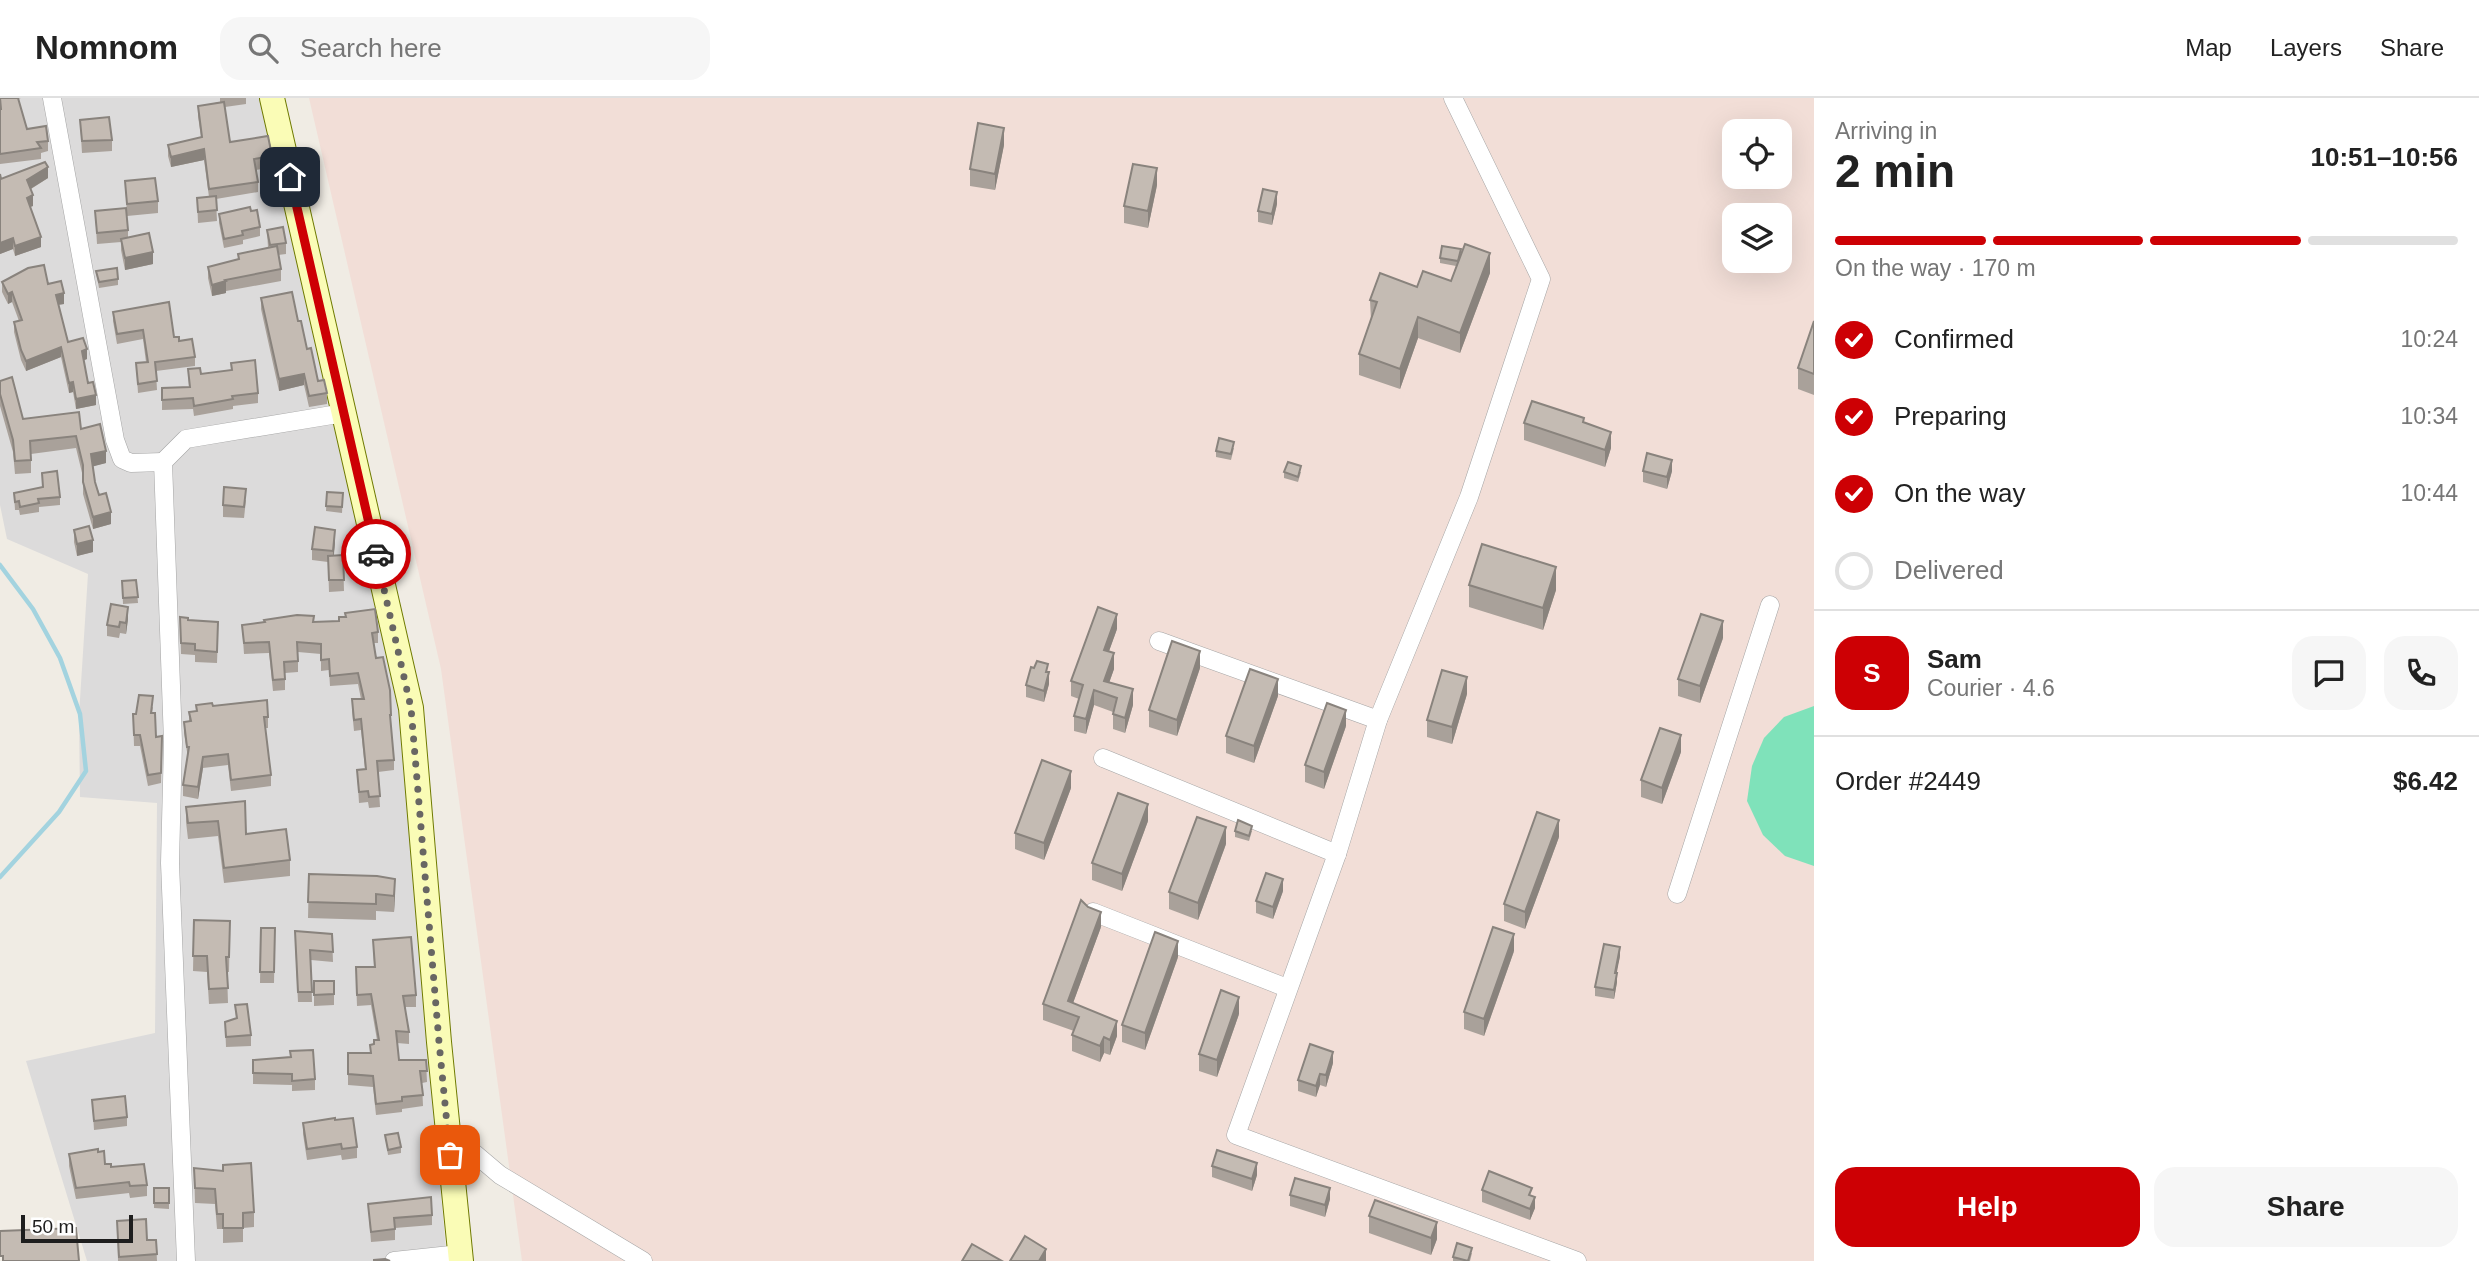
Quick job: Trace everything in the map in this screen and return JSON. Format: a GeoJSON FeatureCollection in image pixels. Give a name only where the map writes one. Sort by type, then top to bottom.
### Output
{"type":"FeatureCollection","features":[{"type":"Feature","properties":{"kind":"main road"},"geometry":{"type":"LineString","coordinates":[[272,98],[411,708],[461,1257]]}},
{"type":"Feature","properties":{"kind":"street"},"geometry":{"type":"LineString","coordinates":[[52,98],[115,440],[122,459],[131,463],[163,462],[186,439],[344,413]]}},
{"type":"Feature","properties":{"kind":"street"},"geometry":{"type":"LineString","coordinates":[[1453,98],[1541,279],[1469,496],[1378,720],[1337,854],[1236,1135],[1577,1261]]}},
{"type":"Feature","properties":{"kind":"street"},"geometry":{"type":"LineString","coordinates":[[163,462],[173,742],[170,863],[186,1261]]}},
{"type":"Feature","properties":{"kind":"street"},"geometry":{"type":"LineString","coordinates":[[1677,894],[1769,605]]}},
{"type":"Feature","properties":{"kind":"street"},"geometry":{"type":"LineString","coordinates":[[1160,641],[1378,720]]}},
{"type":"Feature","properties":{"kind":"street"},"geometry":{"type":"LineString","coordinates":[[1103,758],[1337,854]]}},
{"type":"Feature","properties":{"kind":"street"},"geometry":{"type":"LineString","coordinates":[[1093,912],[1287,988]]}},
{"type":"Feature","properties":{"kind":"street"},"geometry":{"type":"LineString","coordinates":[[448,1130],[500,1175],[643,1261]]}},
{"type":"Feature","properties":{"kind":"street"},"geometry":{"type":"LineString","coordinates":[[394,1261],[461,1257]]}},
{"type":"Feature","properties":{"kind":"shaded area"},"geometry":{"type":"Polygon","coordinates":[[[0,98],[263,98],[398,707],[447,1261],[87,1261],[26,1061],[155,1033],[157,803],[80,797],[79,715],[88,574],[7,539],[0,505],[0,98]]]}},
{"type":"Feature","properties":{"kind":"shaded area"},"geometry":{"type":"Polygon","coordinates":[[[309,98],[1814,98],[1814,1261],[522,1261],[441,669],[309,98]]]}},
{"type":"Feature","properties":{"kind":"green space"},"geometry":{"type":"Polygon","coordinates":[[[1814,706],[1814,866],[1785,856],[1763,835],[1747,801],[1752,766],[1764,738],[1784,717],[1814,706]]]}},
{"type":"Feature","properties":{"kind":"building"},"geometry":{"type":"Polygon","coordinates":[[[0,98],[18,98],[27,129],[46,126],[48,141],[37,142],[41,148],[0,154],[0,98]]]}},
{"type":"Feature","properties":{"kind":"building"},"geometry":{"type":"Polygon","coordinates":[[[224,102],[230,142],[268,136],[272,156],[254,159],[258,182],[209,189],[204,149],[171,157],[168,145],[202,137],[198,106],[224,102]]]}},
{"type":"Feature","properties":{"kind":"building"},"geometry":{"type":"Polygon","coordinates":[[[109,117],[112,140],[82,141],[80,120],[109,117]]]}},
{"type":"Feature","properties":{"kind":"building"},"geometry":{"type":"Polygon","coordinates":[[[978,123],[1004,128],[995,174],[970,169],[978,123]]]}},
{"type":"Feature","properties":{"kind":"building"},"geometry":{"type":"Polygon","coordinates":[[[45,162],[48,167],[27,180],[33,195],[27,198],[41,237],[15,246],[13,238],[0,243],[0,174],[1,179],[45,162]]]}},
{"type":"Feature","properties":{"kind":"building"},"geometry":{"type":"Polygon","coordinates":[[[1133,164],[1157,168],[1148,211],[1124,206],[1133,164]]]}},
{"type":"Feature","properties":{"kind":"building"},"geometry":{"type":"Polygon","coordinates":[[[155,178],[158,201],[127,204],[125,181],[155,178]]]}},
{"type":"Feature","properties":{"kind":"building"},"geometry":{"type":"Polygon","coordinates":[[[1263,189],[1277,192],[1272,214],[1258,211],[1263,189]]]}},
{"type":"Feature","properties":{"kind":"building"},"geometry":{"type":"Polygon","coordinates":[[[216,196],[217,210],[198,212],[197,198],[216,196]]]}},
{"type":"Feature","properties":{"kind":"building"},"geometry":{"type":"Polygon","coordinates":[[[250,207],[251,211],[257,210],[260,227],[242,231],[243,235],[224,239],[219,214],[250,207]]]}},
{"type":"Feature","properties":{"kind":"building"},"geometry":{"type":"Polygon","coordinates":[[[126,208],[128,230],[97,233],[95,211],[126,208]]]}},
{"type":"Feature","properties":{"kind":"building"},"geometry":{"type":"Polygon","coordinates":[[[283,227],[286,243],[270,245],[267,230],[283,227]]]}},
{"type":"Feature","properties":{"kind":"building"},"geometry":{"type":"Polygon","coordinates":[[[149,233],[153,252],[125,258],[121,239],[149,233]]]}},
{"type":"Feature","properties":{"kind":"building"},"geometry":{"type":"Polygon","coordinates":[[[1465,244],[1490,253],[1460,333],[1418,317],[1400,369],[1359,354],[1377,302],[1370,300],[1380,273],[1417,287],[1423,271],[1451,281],[1465,244]]]}},
{"type":"Feature","properties":{"kind":"building"},"geometry":{"type":"Polygon","coordinates":[[[277,246],[281,269],[212,285],[208,267],[239,259],[238,254],[277,246]]]}},
{"type":"Feature","properties":{"kind":"building"},"geometry":{"type":"Polygon","coordinates":[[[1442,246],[1461,249],[1458,261],[1440,258],[1442,246]]]}},
{"type":"Feature","properties":{"kind":"building"},"geometry":{"type":"Polygon","coordinates":[[[44,265],[48,284],[61,281],[64,293],[56,295],[68,342],[83,338],[87,349],[82,351],[88,383],[93,382],[96,395],[76,399],[73,382],[69,383],[61,347],[26,361],[21,350],[14,322],[22,320],[12,292],[8,294],[2,282],[28,268],[44,265]]]}},
{"type":"Feature","properties":{"kind":"building"},"geometry":{"type":"Polygon","coordinates":[[[117,268],[118,279],[99,282],[96,271],[117,268]]]}},
{"type":"Feature","properties":{"kind":"building"},"geometry":{"type":"Polygon","coordinates":[[[292,292],[307,349],[311,348],[318,381],[324,380],[327,393],[309,396],[304,374],[279,379],[261,298],[292,292]]]}},
{"type":"Feature","properties":{"kind":"building"},"geometry":{"type":"Polygon","coordinates":[[[169,302],[174,337],[179,337],[179,341],[192,339],[195,357],[155,362],[157,381],[138,384],[136,363],[148,362],[143,330],[117,334],[113,312],[169,302]]]}},
{"type":"Feature","properties":{"kind":"building"},"geometry":{"type":"Polygon","coordinates":[[[1814,321],[1814,374],[1798,368],[1814,321]]]}},
{"type":"Feature","properties":{"kind":"building"},"geometry":{"type":"Polygon","coordinates":[[[255,360],[258,393],[232,396],[233,399],[194,406],[193,398],[162,400],[162,388],[190,387],[188,369],[200,368],[201,374],[232,370],[231,363],[255,360]]]}},
{"type":"Feature","properties":{"kind":"building"},"geometry":{"type":"Polygon","coordinates":[[[12,377],[23,419],[79,412],[81,429],[100,424],[106,451],[91,454],[99,495],[106,493],[111,512],[93,517],[83,482],[83,465],[76,436],[30,441],[31,460],[15,461],[13,440],[0,394],[0,381],[12,377]]]}},
{"type":"Feature","properties":{"kind":"building"},"geometry":{"type":"Polygon","coordinates":[[[1532,401],[1584,418],[1583,422],[1611,432],[1605,450],[1524,423],[1532,401]]]}},
{"type":"Feature","properties":{"kind":"building"},"geometry":{"type":"Polygon","coordinates":[[[1219,438],[1234,442],[1231,454],[1216,451],[1219,438]]]}},
{"type":"Feature","properties":{"kind":"building"},"geometry":{"type":"Polygon","coordinates":[[[1647,453],[1672,460],[1667,477],[1643,471],[1647,453]]]}},
{"type":"Feature","properties":{"kind":"building"},"geometry":{"type":"Polygon","coordinates":[[[1288,462],[1301,466],[1298,477],[1284,472],[1288,462]]]}},
{"type":"Feature","properties":{"kind":"building"},"geometry":{"type":"Polygon","coordinates":[[[57,471],[60,497],[38,499],[39,503],[20,507],[19,501],[15,502],[14,493],[43,487],[42,473],[57,471]]]}},
{"type":"Feature","properties":{"kind":"building"},"geometry":{"type":"Polygon","coordinates":[[[224,487],[246,489],[244,507],[223,505],[224,487]]]}},
{"type":"Feature","properties":{"kind":"building"},"geometry":{"type":"Polygon","coordinates":[[[327,492],[343,493],[342,507],[326,506],[327,492]]]}},
{"type":"Feature","properties":{"kind":"building"},"geometry":{"type":"Polygon","coordinates":[[[89,526],[93,540],[77,544],[74,530],[89,526]]]}},
{"type":"Feature","properties":{"kind":"building"},"geometry":{"type":"Polygon","coordinates":[[[315,527],[335,530],[333,551],[312,549],[315,527]]]}},
{"type":"Feature","properties":{"kind":"building"},"geometry":{"type":"Polygon","coordinates":[[[1482,544],[1556,567],[1543,608],[1469,585],[1482,544]]]}},
{"type":"Feature","properties":{"kind":"building"},"geometry":{"type":"Polygon","coordinates":[[[343,555],[344,580],[329,580],[328,556],[343,555]]]}},
{"type":"Feature","properties":{"kind":"building"},"geometry":{"type":"Polygon","coordinates":[[[136,580],[138,597],[123,598],[122,581],[136,580]]]}},
{"type":"Feature","properties":{"kind":"building"},"geometry":{"type":"Polygon","coordinates":[[[111,604],[128,607],[126,623],[120,622],[119,627],[107,625],[111,604]]]}},
{"type":"Feature","properties":{"kind":"building"},"geometry":{"type":"Polygon","coordinates":[[[1098,607],[1117,614],[1104,650],[1114,653],[1104,681],[1133,689],[1125,718],[1113,714],[1117,698],[1094,690],[1086,719],[1074,716],[1083,685],[1071,681],[1098,607]]]}},
{"type":"Feature","properties":{"kind":"building"},"geometry":{"type":"Polygon","coordinates":[[[375,609],[378,632],[372,633],[376,658],[383,657],[390,690],[394,760],[377,761],[380,796],[369,797],[368,791],[359,792],[357,770],[366,769],[361,719],[354,720],[352,699],[364,699],[358,673],[330,676],[329,659],[321,660],[321,644],[297,642],[298,661],[284,662],[285,679],[273,680],[269,642],[244,643],[242,625],[297,615],[314,616],[313,622],[339,621],[339,617],[346,617],[345,613],[375,609]]]}},
{"type":"Feature","properties":{"kind":"building"},"geometry":{"type":"Polygon","coordinates":[[[1701,614],[1723,621],[1700,686],[1678,679],[1701,614]]]}},
{"type":"Feature","properties":{"kind":"building"},"geometry":{"type":"Polygon","coordinates":[[[180,617],[218,622],[217,652],[195,650],[195,644],[181,643],[180,617]]]}},
{"type":"Feature","properties":{"kind":"building"},"geometry":{"type":"Polygon","coordinates":[[[1172,641],[1200,651],[1177,720],[1149,710],[1172,641]]]}},
{"type":"Feature","properties":{"kind":"building"},"geometry":{"type":"Polygon","coordinates":[[[1037,661],[1048,664],[1046,672],[1049,672],[1044,691],[1026,685],[1031,667],[1034,668],[1037,661]]]}},
{"type":"Feature","properties":{"kind":"building"},"geometry":{"type":"Polygon","coordinates":[[[1250,669],[1278,679],[1254,746],[1226,736],[1250,669]]]}},
{"type":"Feature","properties":{"kind":"building"},"geometry":{"type":"Polygon","coordinates":[[[1442,670],[1467,677],[1452,727],[1427,720],[1442,670]]]}},
{"type":"Feature","properties":{"kind":"building"},"geometry":{"type":"Polygon","coordinates":[[[139,695],[153,696],[151,713],[155,713],[156,737],[162,736],[161,773],[148,775],[140,735],[134,735],[133,714],[136,714],[139,695]]]}},
{"type":"Feature","properties":{"kind":"building"},"geometry":{"type":"Polygon","coordinates":[[[267,700],[268,717],[264,717],[271,775],[231,780],[228,754],[203,757],[198,787],[183,785],[189,747],[184,722],[191,721],[189,712],[197,711],[196,705],[212,703],[213,706],[267,700]]]}},
{"type":"Feature","properties":{"kind":"building"},"geometry":{"type":"Polygon","coordinates":[[[1327,703],[1346,710],[1324,772],[1305,765],[1327,703]]]}},
{"type":"Feature","properties":{"kind":"building"},"geometry":{"type":"Polygon","coordinates":[[[1660,728],[1681,735],[1662,788],[1641,780],[1660,728]]]}},
{"type":"Feature","properties":{"kind":"building"},"geometry":{"type":"Polygon","coordinates":[[[1042,760],[1071,771],[1044,843],[1015,833],[1042,760]]]}},
{"type":"Feature","properties":{"kind":"building"},"geometry":{"type":"Polygon","coordinates":[[[1118,793],[1148,804],[1122,874],[1092,863],[1118,793]]]}},
{"type":"Feature","properties":{"kind":"building"},"geometry":{"type":"Polygon","coordinates":[[[245,801],[246,834],[286,829],[290,860],[224,868],[218,821],[188,823],[186,807],[245,801]]]}},
{"type":"Feature","properties":{"kind":"building"},"geometry":{"type":"Polygon","coordinates":[[[1537,812],[1559,820],[1525,912],[1504,904],[1537,812]]]}},
{"type":"Feature","properties":{"kind":"building"},"geometry":{"type":"Polygon","coordinates":[[[1197,817],[1226,827],[1198,903],[1169,892],[1197,817]]]}},
{"type":"Feature","properties":{"kind":"building"},"geometry":{"type":"Polygon","coordinates":[[[1238,820],[1252,826],[1249,836],[1235,831],[1238,820]]]}},
{"type":"Feature","properties":{"kind":"building"},"geometry":{"type":"Polygon","coordinates":[[[1266,873],[1283,879],[1273,907],[1256,901],[1266,873]]]}},
{"type":"Feature","properties":{"kind":"building"},"geometry":{"type":"Polygon","coordinates":[[[309,874],[395,879],[394,896],[376,894],[376,904],[308,902],[309,874]]]}},
{"type":"Feature","properties":{"kind":"building"},"geometry":{"type":"Polygon","coordinates":[[[1081,900],[1088,907],[1101,912],[1068,1001],[1117,1021],[1110,1040],[1104,1037],[1100,1046],[1072,1035],[1079,1017],[1043,1004],[1081,900]]]}},
{"type":"Feature","properties":{"kind":"building"},"geometry":{"type":"Polygon","coordinates":[[[194,920],[230,921],[229,957],[226,957],[228,988],[209,989],[207,956],[193,956],[194,920]]]}},
{"type":"Feature","properties":{"kind":"building"},"geometry":{"type":"Polygon","coordinates":[[[1493,927],[1514,934],[1484,1019],[1464,1012],[1493,927]]]}},
{"type":"Feature","properties":{"kind":"building"},"geometry":{"type":"Polygon","coordinates":[[[261,928],[275,928],[274,972],[260,972],[261,928]]]}},
{"type":"Feature","properties":{"kind":"building"},"geometry":{"type":"Polygon","coordinates":[[[295,931],[332,934],[333,952],[310,950],[312,992],[298,992],[295,931]]]}},
{"type":"Feature","properties":{"kind":"building"},"geometry":{"type":"Polygon","coordinates":[[[1155,932],[1178,941],[1145,1033],[1122,1025],[1155,932]]]}},
{"type":"Feature","properties":{"kind":"building"},"geometry":{"type":"Polygon","coordinates":[[[411,937],[416,995],[403,996],[409,1032],[396,1031],[399,1060],[426,1060],[427,1071],[420,1071],[423,1095],[376,1104],[373,1076],[348,1074],[348,1053],[371,1053],[370,1045],[374,1044],[374,1040],[379,1040],[371,994],[357,995],[356,967],[375,967],[373,940],[411,937]]]}},
{"type":"Feature","properties":{"kind":"building"},"geometry":{"type":"Polygon","coordinates":[[[1604,944],[1620,947],[1614,990],[1595,987],[1604,944]]]}},
{"type":"Feature","properties":{"kind":"building"},"geometry":{"type":"Polygon","coordinates":[[[314,981],[334,981],[334,994],[314,995],[314,981]]]}},
{"type":"Feature","properties":{"kind":"building"},"geometry":{"type":"Polygon","coordinates":[[[1221,990],[1239,997],[1217,1060],[1199,1054],[1221,990]]]}},
{"type":"Feature","properties":{"kind":"building"},"geometry":{"type":"Polygon","coordinates":[[[247,1004],[251,1035],[226,1037],[225,1022],[237,1018],[235,1005],[247,1004]]]}},
{"type":"Feature","properties":{"kind":"building"},"geometry":{"type":"Polygon","coordinates":[[[1310,1044],[1333,1052],[1326,1075],[1320,1074],[1316,1086],[1298,1080],[1310,1044]]]}},
{"type":"Feature","properties":{"kind":"building"},"geometry":{"type":"Polygon","coordinates":[[[313,1050],[315,1079],[292,1081],[292,1074],[253,1073],[253,1060],[291,1057],[290,1051],[313,1050]]]}},
{"type":"Feature","properties":{"kind":"building"},"geometry":{"type":"Polygon","coordinates":[[[125,1096],[127,1117],[94,1121],[92,1100],[125,1096]]]}},
{"type":"Feature","properties":{"kind":"building"},"geometry":{"type":"Polygon","coordinates":[[[353,1118],[357,1147],[342,1149],[341,1144],[307,1149],[303,1123],[353,1118]]]}},
{"type":"Feature","properties":{"kind":"building"},"geometry":{"type":"Polygon","coordinates":[[[398,1133],[401,1147],[388,1150],[385,1135],[398,1133]]]}},
{"type":"Feature","properties":{"kind":"building"},"geometry":{"type":"Polygon","coordinates":[[[98,1149],[98,1152],[104,1151],[105,1164],[111,1164],[111,1167],[144,1164],[147,1185],[130,1186],[129,1182],[76,1188],[69,1154],[98,1149]]]}},
{"type":"Feature","properties":{"kind":"building"},"geometry":{"type":"Polygon","coordinates":[[[1217,1150],[1257,1163],[1252,1179],[1212,1166],[1217,1150]]]}},
{"type":"Feature","properties":{"kind":"building"},"geometry":{"type":"Polygon","coordinates":[[[251,1163],[254,1212],[243,1213],[243,1228],[223,1228],[223,1214],[217,1214],[215,1189],[195,1188],[194,1168],[223,1171],[223,1165],[251,1163]]]}},
{"type":"Feature","properties":{"kind":"building"},"geometry":{"type":"Polygon","coordinates":[[[1489,1171],[1532,1188],[1529,1195],[1535,1197],[1530,1209],[1482,1190],[1489,1171]]]}},
{"type":"Feature","properties":{"kind":"building"},"geometry":{"type":"Polygon","coordinates":[[[1295,1178],[1330,1188],[1325,1205],[1290,1195],[1295,1178]]]}},
{"type":"Feature","properties":{"kind":"building"},"geometry":{"type":"Polygon","coordinates":[[[154,1188],[169,1188],[169,1203],[154,1203],[154,1188]]]}},
{"type":"Feature","properties":{"kind":"building"},"geometry":{"type":"Polygon","coordinates":[[[431,1197],[432,1215],[394,1218],[395,1229],[371,1232],[368,1204],[431,1197]]]}},
{"type":"Feature","properties":{"kind":"building"},"geometry":{"type":"Polygon","coordinates":[[[1375,1200],[1437,1222],[1431,1238],[1369,1216],[1375,1200]]]}},
{"type":"Feature","properties":{"kind":"building"},"geometry":{"type":"Polygon","coordinates":[[[146,1219],[147,1240],[156,1240],[157,1254],[119,1257],[117,1221],[146,1219]]]}},
{"type":"Feature","properties":{"kind":"building"},"geometry":{"type":"Polygon","coordinates":[[[76,1228],[79,1261],[3,1261],[3,1256],[0,1256],[0,1231],[76,1228]]]}},
{"type":"Feature","properties":{"kind":"building"},"geometry":{"type":"Polygon","coordinates":[[[1025,1236],[1046,1249],[1039,1261],[1010,1261],[1025,1236]]]}},
{"type":"Feature","properties":{"kind":"building"},"geometry":{"type":"Polygon","coordinates":[[[1457,1243],[1472,1248],[1468,1261],[1453,1257],[1457,1243]]]}},
{"type":"Feature","properties":{"kind":"building"},"geometry":{"type":"Polygon","coordinates":[[[972,1244],[1002,1261],[962,1261],[972,1244]]]}},
{"type":"Feature","properties":{"kind":"waterway"},"geometry":{"type":"LineString","coordinates":[[0,565],[33,609],[60,658],[80,714],[86,771],[59,812],[0,877]]}},
{"type":"Feature","properties":{"kind":"way so far"},"geometry":{"type":"LineString","coordinates":[[376,554],[411,708],[450,1155]]}},
{"type":"Feature","properties":{"kind":"route"},"geometry":{"type":"LineString","coordinates":[[290,177],[376,554]]}}]}
